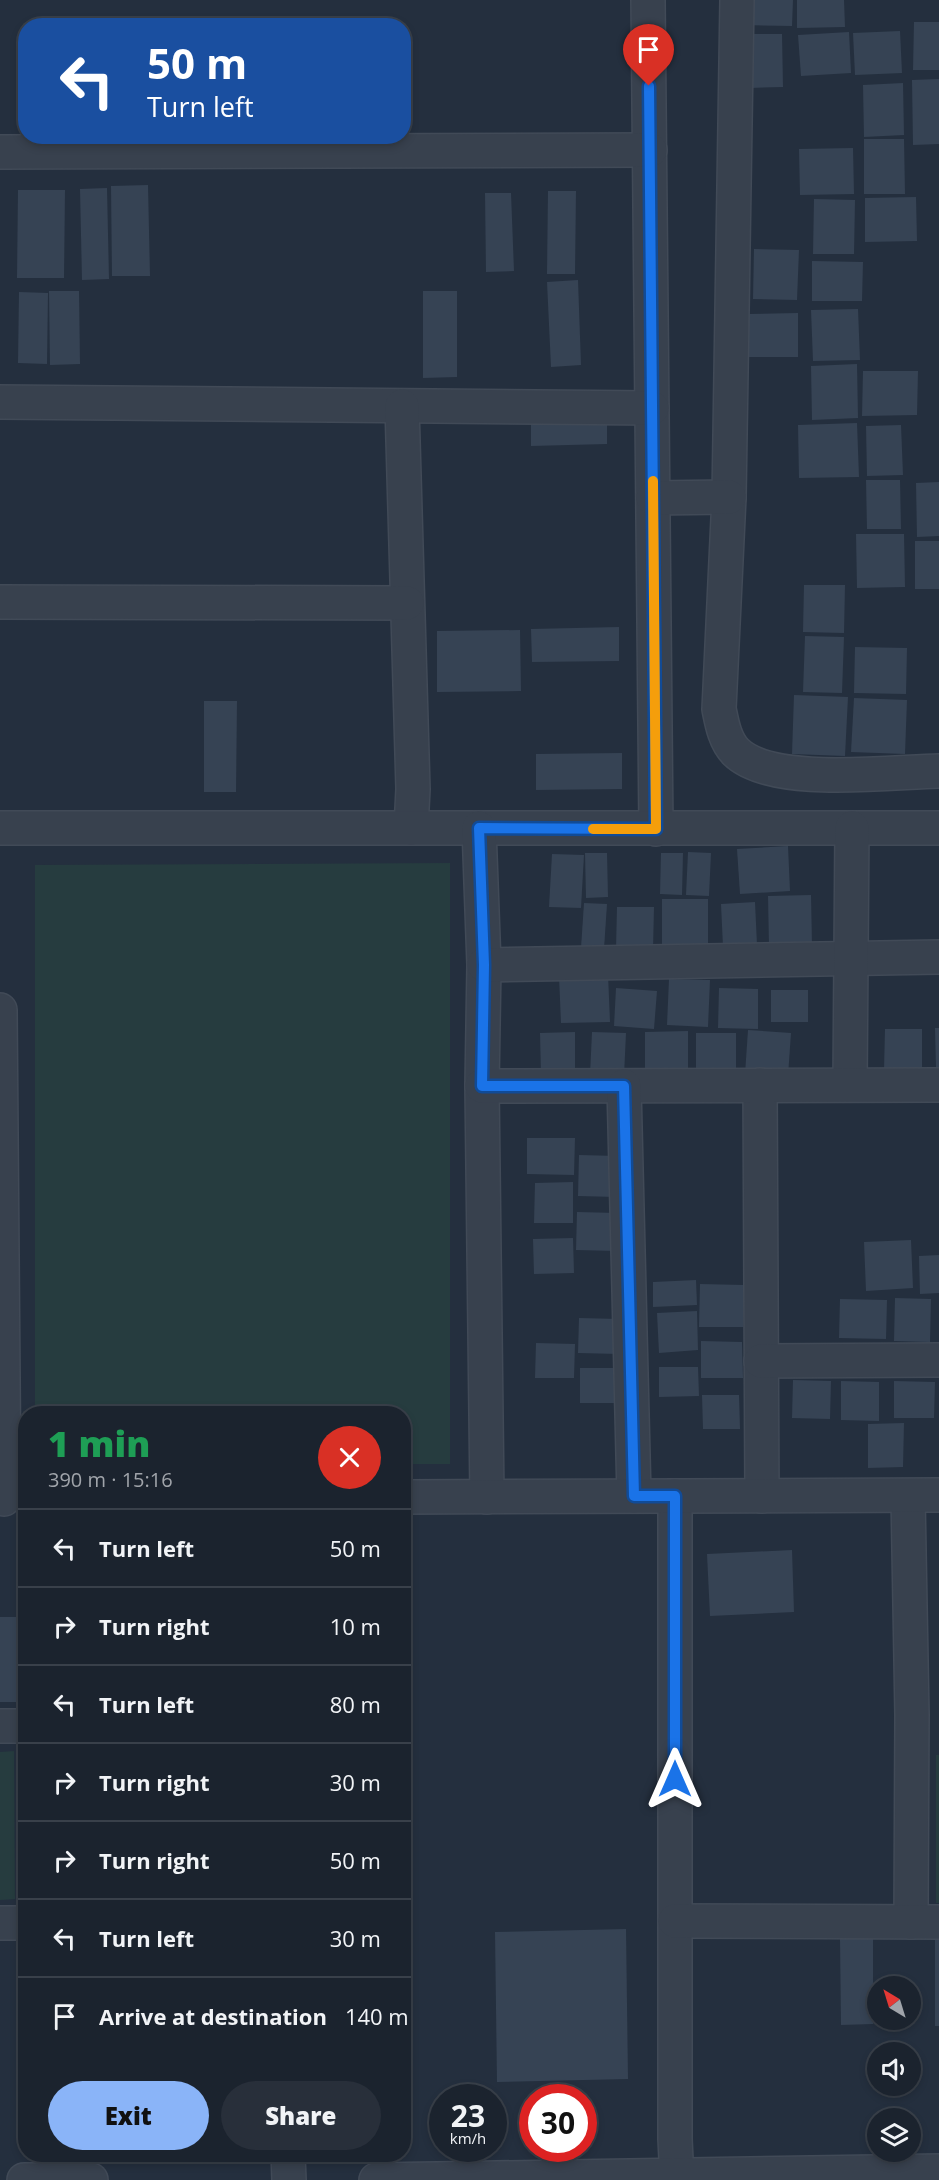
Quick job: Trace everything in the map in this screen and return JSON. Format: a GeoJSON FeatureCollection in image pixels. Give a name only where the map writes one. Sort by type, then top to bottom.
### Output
{"type":"FeatureCollection","features":[{"type":"Feature","properties":{"kind":"street"},"geometry":{"type":"LineString","coordinates":[[648,0],[656,829]]}},
{"type":"Feature","properties":{"kind":"street"},"geometry":{"type":"LineString","coordinates":[[737,0],[729,496],[719,710],[724,733],[736,751],[762,768],[796,774],[939,771]]}},
{"type":"Feature","properties":{"kind":"street"},"geometry":{"type":"LineString","coordinates":[[0,152],[650,150]]}},
{"type":"Feature","properties":{"kind":"street"},"geometry":{"type":"LineString","coordinates":[[0,402],[652,408]]}},
{"type":"Feature","properties":{"kind":"street"},"geometry":{"type":"LineString","coordinates":[[402,406],[413,789],[411,828]]}},
{"type":"Feature","properties":{"kind":"street"},"geometry":{"type":"LineString","coordinates":[[653,498],[729,496]]}},
{"type":"Feature","properties":{"kind":"street"},"geometry":{"type":"LineString","coordinates":[[0,602],[406,603]]}},
{"type":"Feature","properties":{"kind":"street"},"geometry":{"type":"LineString","coordinates":[[0,828],[939,828]]}},
{"type":"Feature","properties":{"kind":"street"},"geometry":{"type":"LineString","coordinates":[[479,828],[484,965],[482,1086],[487,1497]]}},
{"type":"Feature","properties":{"kind":"street"},"geometry":{"type":"LineString","coordinates":[[850,1084],[852,828]]}},
{"type":"Feature","properties":{"kind":"street"},"geometry":{"type":"LineString","coordinates":[[484,965],[939,957]]}},
{"type":"Feature","properties":{"kind":"street"},"geometry":{"type":"LineString","coordinates":[[0,1010],[10,1499]]}},
{"type":"Feature","properties":{"kind":"street"},"geometry":{"type":"LineString","coordinates":[[760,1085],[762,1496]]}},
{"type":"Feature","properties":{"kind":"street"},"geometry":{"type":"LineString","coordinates":[[482,1086],[939,1085]]}},
{"type":"Feature","properties":{"kind":"street"},"geometry":{"type":"LineString","coordinates":[[624,1086],[634,1496]]}},
{"type":"Feature","properties":{"kind":"street"},"geometry":{"type":"LineString","coordinates":[[761,1361],[939,1360]]}},
{"type":"Feature","properties":{"kind":"street"},"geometry":{"type":"LineString","coordinates":[[675,1496],[676,2177]]}},
{"type":"Feature","properties":{"kind":"street"},"geometry":{"type":"LineString","coordinates":[[411,1497],[924,1496],[925,1922],[675,1921]]}},
{"type":"Feature","properties":{"kind":"street"},"geometry":{"type":"LineString","coordinates":[[0,1726],[18,1726]]}},
{"type":"Feature","properties":{"kind":"street"},"geometry":{"type":"LineString","coordinates":[[0,1923],[18,1923]]}},
{"type":"Feature","properties":{"kind":"street"},"geometry":{"type":"LineString","coordinates":[[52,2180],[53,2162]]}},
{"type":"Feature","properties":{"kind":"street"},"geometry":{"type":"LineString","coordinates":[[288,2162],[289,2180]]}},
{"type":"Feature","properties":{"kind":"street"},"geometry":{"type":"LineString","coordinates":[[376,2180],[676,2177],[939,2170]]}},
{"type":"Feature","properties":{"kind":"street"},"geometry":{"type":"LineString","coordinates":[[24,2180],[91,2180]]}},
{"type":"Feature","properties":{"kind":"green space"},"geometry":{"type":"Polygon","coordinates":[[[450,863],[450,1464],[411,1464],[411,1406],[35,1406],[35,865],[450,863]]]}},
{"type":"Feature","properties":{"kind":"green space"},"geometry":{"type":"Polygon","coordinates":[[[14,1751],[15,1899],[0,1900],[0,1752],[14,1751]]]}},
{"type":"Feature","properties":{"kind":"green space"},"geometry":{"type":"Polygon","coordinates":[[[936,1755],[939,1755],[939,1903],[936,1903],[936,1755]]]}},
{"type":"Feature","properties":{"kind":"building"},"geometry":{"type":"Polygon","coordinates":[[[744,0],[793,0],[792,26],[744,25],[744,0]]]}},
{"type":"Feature","properties":{"kind":"building"},"geometry":{"type":"Polygon","coordinates":[[[797,0],[844,0],[845,27],[797,28],[797,0]]]}},
{"type":"Feature","properties":{"kind":"building"},"geometry":{"type":"Polygon","coordinates":[[[914,22],[939,22],[939,70],[913,70],[914,22]]]}},
{"type":"Feature","properties":{"kind":"building"},"geometry":{"type":"Polygon","coordinates":[[[900,31],[902,73],[855,75],[853,33],[900,31]]]}},
{"type":"Feature","properties":{"kind":"building"},"geometry":{"type":"Polygon","coordinates":[[[849,32],[851,73],[801,76],[798,35],[849,32]]]}},
{"type":"Feature","properties":{"kind":"building"},"geometry":{"type":"Polygon","coordinates":[[[748,34],[782,34],[783,87],[749,88],[748,34]]]}},
{"type":"Feature","properties":{"kind":"building"},"geometry":{"type":"Polygon","coordinates":[[[939,79],[939,144],[913,145],[912,80],[939,79]]]}},
{"type":"Feature","properties":{"kind":"building"},"geometry":{"type":"Polygon","coordinates":[[[903,83],[904,135],[864,137],[863,85],[903,83]]]}},
{"type":"Feature","properties":{"kind":"building"},"geometry":{"type":"Polygon","coordinates":[[[864,139],[904,139],[905,194],[864,194],[864,139]]]}},
{"type":"Feature","properties":{"kind":"building"},"geometry":{"type":"Polygon","coordinates":[[[853,148],[854,194],[800,195],[799,149],[853,148]]]}},
{"type":"Feature","properties":{"kind":"building"},"geometry":{"type":"Polygon","coordinates":[[[148,185],[150,276],[112,276],[111,186],[148,185]]]}},
{"type":"Feature","properties":{"kind":"building"},"geometry":{"type":"Polygon","coordinates":[[[107,188],[109,279],[82,280],[80,189],[107,188]]]}},
{"type":"Feature","properties":{"kind":"building"},"geometry":{"type":"Polygon","coordinates":[[[18,190],[65,190],[64,278],[17,278],[18,190]]]}},
{"type":"Feature","properties":{"kind":"building"},"geometry":{"type":"Polygon","coordinates":[[[548,191],[576,191],[575,274],[547,274],[548,191]]]}},
{"type":"Feature","properties":{"kind":"building"},"geometry":{"type":"Polygon","coordinates":[[[485,193],[511,193],[514,271],[486,272],[485,193]]]}},
{"type":"Feature","properties":{"kind":"building"},"geometry":{"type":"Polygon","coordinates":[[[916,197],[917,241],[865,242],[865,198],[916,197]]]}},
{"type":"Feature","properties":{"kind":"building"},"geometry":{"type":"Polygon","coordinates":[[[814,199],[855,200],[854,254],[813,254],[814,199]]]}},
{"type":"Feature","properties":{"kind":"building"},"geometry":{"type":"Polygon","coordinates":[[[754,249],[799,250],[797,300],[753,299],[754,249]]]}},
{"type":"Feature","properties":{"kind":"building"},"geometry":{"type":"Polygon","coordinates":[[[812,261],[863,262],[862,301],[812,301],[812,261]]]}},
{"type":"Feature","properties":{"kind":"building"},"geometry":{"type":"Polygon","coordinates":[[[578,280],[581,365],[551,367],[547,282],[578,280]]]}},
{"type":"Feature","properties":{"kind":"building"},"geometry":{"type":"Polygon","coordinates":[[[49,291],[79,291],[80,364],[50,365],[49,291]]]}},
{"type":"Feature","properties":{"kind":"building"},"geometry":{"type":"Polygon","coordinates":[[[423,291],[457,291],[457,377],[423,378],[423,291]]]}},
{"type":"Feature","properties":{"kind":"building"},"geometry":{"type":"Polygon","coordinates":[[[19,292],[48,293],[47,364],[18,363],[19,292]]]}},
{"type":"Feature","properties":{"kind":"building"},"geometry":{"type":"Polygon","coordinates":[[[858,309],[860,360],[813,361],[811,310],[858,309]]]}},
{"type":"Feature","properties":{"kind":"building"},"geometry":{"type":"Polygon","coordinates":[[[798,313],[798,357],[748,357],[748,314],[798,313]]]}},
{"type":"Feature","properties":{"kind":"building"},"geometry":{"type":"Polygon","coordinates":[[[857,364],[858,418],[812,420],[811,366],[857,364]]]}},
{"type":"Feature","properties":{"kind":"building"},"geometry":{"type":"Polygon","coordinates":[[[863,371],[918,371],[917,415],[862,416],[863,371]]]}},
{"type":"Feature","properties":{"kind":"building"},"geometry":{"type":"Polygon","coordinates":[[[607,412],[607,444],[531,446],[531,414],[607,412]]]}},
{"type":"Feature","properties":{"kind":"building"},"geometry":{"type":"Polygon","coordinates":[[[857,423],[859,477],[799,478],[798,425],[857,423]]]}},
{"type":"Feature","properties":{"kind":"building"},"geometry":{"type":"Polygon","coordinates":[[[901,425],[903,475],[867,476],[866,426],[901,425]]]}},
{"type":"Feature","properties":{"kind":"building"},"geometry":{"type":"Polygon","coordinates":[[[866,480],[900,480],[901,529],[867,529],[866,480]]]}},
{"type":"Feature","properties":{"kind":"building"},"geometry":{"type":"Polygon","coordinates":[[[939,482],[939,536],[917,537],[916,483],[939,482]]]}},
{"type":"Feature","properties":{"kind":"building"},"geometry":{"type":"Polygon","coordinates":[[[856,534],[904,534],[905,587],[857,588],[856,534]]]}},
{"type":"Feature","properties":{"kind":"building"},"geometry":{"type":"Polygon","coordinates":[[[915,541],[939,541],[939,589],[915,589],[915,541]]]}},
{"type":"Feature","properties":{"kind":"building"},"geometry":{"type":"Polygon","coordinates":[[[804,585],[845,585],[844,633],[803,632],[804,585]]]}},
{"type":"Feature","properties":{"kind":"building"},"geometry":{"type":"Polygon","coordinates":[[[619,627],[619,661],[532,662],[531,629],[619,627]]]}},
{"type":"Feature","properties":{"kind":"building"},"geometry":{"type":"Polygon","coordinates":[[[520,630],[521,691],[437,692],[437,631],[520,630]]]}},
{"type":"Feature","properties":{"kind":"building"},"geometry":{"type":"Polygon","coordinates":[[[805,636],[844,637],[842,693],[803,692],[805,636]]]}},
{"type":"Feature","properties":{"kind":"building"},"geometry":{"type":"Polygon","coordinates":[[[855,647],[907,648],[906,694],[854,693],[855,647]]]}},
{"type":"Feature","properties":{"kind":"building"},"geometry":{"type":"Polygon","coordinates":[[[794,695],[848,697],[845,756],[792,754],[794,695]]]}},
{"type":"Feature","properties":{"kind":"building"},"geometry":{"type":"Polygon","coordinates":[[[854,698],[907,700],[905,754],[851,752],[854,698]]]}},
{"type":"Feature","properties":{"kind":"building"},"geometry":{"type":"Polygon","coordinates":[[[204,701],[237,701],[236,792],[204,792],[204,701]]]}},
{"type":"Feature","properties":{"kind":"building"},"geometry":{"type":"Polygon","coordinates":[[[622,753],[622,789],[536,790],[536,754],[622,753]]]}},
{"type":"Feature","properties":{"kind":"building"},"geometry":{"type":"Polygon","coordinates":[[[788,846],[790,891],[740,894],[737,849],[788,846]]]}},
{"type":"Feature","properties":{"kind":"building"},"geometry":{"type":"Polygon","coordinates":[[[688,852],[711,853],[709,896],[686,895],[688,852]]]}},
{"type":"Feature","properties":{"kind":"building"},"geometry":{"type":"Polygon","coordinates":[[[585,853],[607,853],[608,897],[586,898],[585,853]]]}},
{"type":"Feature","properties":{"kind":"building"},"geometry":{"type":"Polygon","coordinates":[[[661,853],[683,853],[682,895],[660,894],[661,853]]]}},
{"type":"Feature","properties":{"kind":"building"},"geometry":{"type":"Polygon","coordinates":[[[552,854],[584,855],[581,908],[549,907],[552,854]]]}},
{"type":"Feature","properties":{"kind":"building"},"geometry":{"type":"Polygon","coordinates":[[[811,895],[812,945],[769,946],[768,896],[811,895]]]}},
{"type":"Feature","properties":{"kind":"building"},"geometry":{"type":"Polygon","coordinates":[[[662,899],[708,899],[708,946],[662,946],[662,899]]]}},
{"type":"Feature","properties":{"kind":"building"},"geometry":{"type":"Polygon","coordinates":[[[755,902],[757,945],[723,947],[721,904],[755,902]]]}},
{"type":"Feature","properties":{"kind":"building"},"geometry":{"type":"Polygon","coordinates":[[[584,903],[607,904],[604,949],[581,948],[584,903]]]}},
{"type":"Feature","properties":{"kind":"building"},"geometry":{"type":"Polygon","coordinates":[[[617,907],[654,907],[653,950],[616,949],[617,907]]]}},
{"type":"Feature","properties":{"kind":"building"},"geometry":{"type":"Polygon","coordinates":[[[608,974],[610,1022],[561,1023],[559,976],[608,974]]]}},
{"type":"Feature","properties":{"kind":"building"},"geometry":{"type":"Polygon","coordinates":[[[669,979],[710,980],[708,1027],[667,1025],[669,979]]]}},
{"type":"Feature","properties":{"kind":"building"},"geometry":{"type":"Polygon","coordinates":[[[616,988],[657,991],[654,1029],[614,1026],[616,988]]]}},
{"type":"Feature","properties":{"kind":"building"},"geometry":{"type":"Polygon","coordinates":[[[719,988],[758,989],[758,1029],[718,1028],[719,988]]]}},
{"type":"Feature","properties":{"kind":"building"},"geometry":{"type":"Polygon","coordinates":[[[771,990],[808,990],[808,1022],[771,1022],[771,990]]]}},
{"type":"Feature","properties":{"kind":"building"},"geometry":{"type":"Polygon","coordinates":[[[935,1028],[939,1028],[939,1068],[936,1068],[935,1028]]]}},
{"type":"Feature","properties":{"kind":"building"},"geometry":{"type":"Polygon","coordinates":[[[885,1029],[922,1029],[922,1070],[884,1070],[885,1029]]]}},
{"type":"Feature","properties":{"kind":"building"},"geometry":{"type":"Polygon","coordinates":[[[748,1030],[791,1033],[788,1076],[745,1074],[748,1030]]]}},
{"type":"Feature","properties":{"kind":"building"},"geometry":{"type":"Polygon","coordinates":[[[688,1031],[688,1075],[645,1076],[645,1032],[688,1031]]]}},
{"type":"Feature","properties":{"kind":"building"},"geometry":{"type":"Polygon","coordinates":[[[575,1032],[575,1074],[541,1075],[540,1033],[575,1032]]]}},
{"type":"Feature","properties":{"kind":"building"},"geometry":{"type":"Polygon","coordinates":[[[592,1032],[626,1033],[624,1076],[590,1075],[592,1032]]]}},
{"type":"Feature","properties":{"kind":"building"},"geometry":{"type":"Polygon","coordinates":[[[696,1033],[736,1033],[736,1072],[696,1072],[696,1033]]]}},
{"type":"Feature","properties":{"kind":"building"},"geometry":{"type":"Polygon","coordinates":[[[527,1138],[575,1138],[574,1175],[527,1174],[527,1138]]]}},
{"type":"Feature","properties":{"kind":"building"},"geometry":{"type":"Polygon","coordinates":[[[579,1155],[618,1156],[616,1197],[578,1196],[579,1155]]]}},
{"type":"Feature","properties":{"kind":"building"},"geometry":{"type":"Polygon","coordinates":[[[573,1182],[573,1223],[534,1223],[535,1183],[573,1182]]]}},
{"type":"Feature","properties":{"kind":"building"},"geometry":{"type":"Polygon","coordinates":[[[577,1212],[617,1213],[617,1251],[576,1250],[577,1212]]]}},
{"type":"Feature","properties":{"kind":"building"},"geometry":{"type":"Polygon","coordinates":[[[573,1238],[574,1273],[534,1274],[533,1239],[573,1238]]]}},
{"type":"Feature","properties":{"kind":"building"},"geometry":{"type":"Polygon","coordinates":[[[911,1240],[913,1288],[866,1291],[864,1242],[911,1240]]]}},
{"type":"Feature","properties":{"kind":"building"},"geometry":{"type":"Polygon","coordinates":[[[939,1255],[939,1293],[920,1294],[919,1256],[939,1255]]]}},
{"type":"Feature","properties":{"kind":"building"},"geometry":{"type":"Polygon","coordinates":[[[696,1280],[697,1305],[653,1307],[653,1282],[696,1280]]]}},
{"type":"Feature","properties":{"kind":"building"},"geometry":{"type":"Polygon","coordinates":[[[700,1284],[744,1285],[743,1327],[699,1327],[700,1284]]]}},
{"type":"Feature","properties":{"kind":"building"},"geometry":{"type":"Polygon","coordinates":[[[895,1298],[931,1299],[930,1342],[894,1341],[895,1298]]]}},
{"type":"Feature","properties":{"kind":"building"},"geometry":{"type":"Polygon","coordinates":[[[840,1299],[887,1300],[886,1339],[839,1338],[840,1299]]]}},
{"type":"Feature","properties":{"kind":"building"},"geometry":{"type":"Polygon","coordinates":[[[697,1311],[698,1350],[659,1353],[657,1313],[697,1311]]]}},
{"type":"Feature","properties":{"kind":"building"},"geometry":{"type":"Polygon","coordinates":[[[579,1318],[619,1319],[619,1354],[578,1353],[579,1318]]]}},
{"type":"Feature","properties":{"kind":"building"},"geometry":{"type":"Polygon","coordinates":[[[701,1341],[742,1342],[743,1378],[701,1378],[701,1341]]]}},
{"type":"Feature","properties":{"kind":"building"},"geometry":{"type":"Polygon","coordinates":[[[536,1343],[575,1344],[574,1378],[535,1378],[536,1343]]]}},
{"type":"Feature","properties":{"kind":"building"},"geometry":{"type":"Polygon","coordinates":[[[659,1367],[698,1367],[699,1396],[659,1397],[659,1367]]]}},
{"type":"Feature","properties":{"kind":"building"},"geometry":{"type":"Polygon","coordinates":[[[580,1368],[618,1368],[617,1403],[580,1403],[580,1368]]]}},
{"type":"Feature","properties":{"kind":"building"},"geometry":{"type":"Polygon","coordinates":[[[793,1380],[831,1381],[830,1419],[792,1418],[793,1380]]]}},
{"type":"Feature","properties":{"kind":"building"},"geometry":{"type":"Polygon","coordinates":[[[841,1381],[879,1382],[879,1421],[841,1420],[841,1381]]]}},
{"type":"Feature","properties":{"kind":"building"},"geometry":{"type":"Polygon","coordinates":[[[894,1381],[935,1382],[934,1418],[894,1418],[894,1381]]]}},
{"type":"Feature","properties":{"kind":"building"},"geometry":{"type":"Polygon","coordinates":[[[702,1395],[739,1395],[740,1429],[703,1429],[702,1395]]]}},
{"type":"Feature","properties":{"kind":"building"},"geometry":{"type":"Polygon","coordinates":[[[904,1423],[903,1467],[868,1468],[868,1424],[904,1423]]]}},
{"type":"Feature","properties":{"kind":"building"},"geometry":{"type":"Polygon","coordinates":[[[792,1550],[794,1612],[710,1616],[707,1554],[792,1550]]]}},
{"type":"Feature","properties":{"kind":"building"},"geometry":{"type":"Polygon","coordinates":[[[0,1617],[18,1617],[18,1702],[0,1702],[0,1617]]]}},
{"type":"Feature","properties":{"kind":"building"},"geometry":{"type":"Polygon","coordinates":[[[626,1929],[628,2079],[497,2082],[495,1932],[626,1929]]]}},
{"type":"Feature","properties":{"kind":"building"},"geometry":{"type":"Polygon","coordinates":[[[873,1938],[873,1976],[867,1976],[867,2024],[841,2025],[840,1939],[873,1938]]]}},
{"type":"Feature","properties":{"kind":"building"},"geometry":{"type":"Polygon","coordinates":[[[935,1938],[939,1938],[939,2026],[935,2026],[935,1938]]]}},
{"type":"Feature","properties":{"kind":"slow traffic"},"geometry":{"type":"LineString","coordinates":[[593,829],[656,829],[653,481]]}},
{"type":"Feature","properties":{"kind":"route"},"geometry":{"type":"LineString","coordinates":[[649,86],[656,829],[479,828],[484,965],[482,1086],[624,1086],[634,1496],[675,1496],[675,1779]]}}]}
